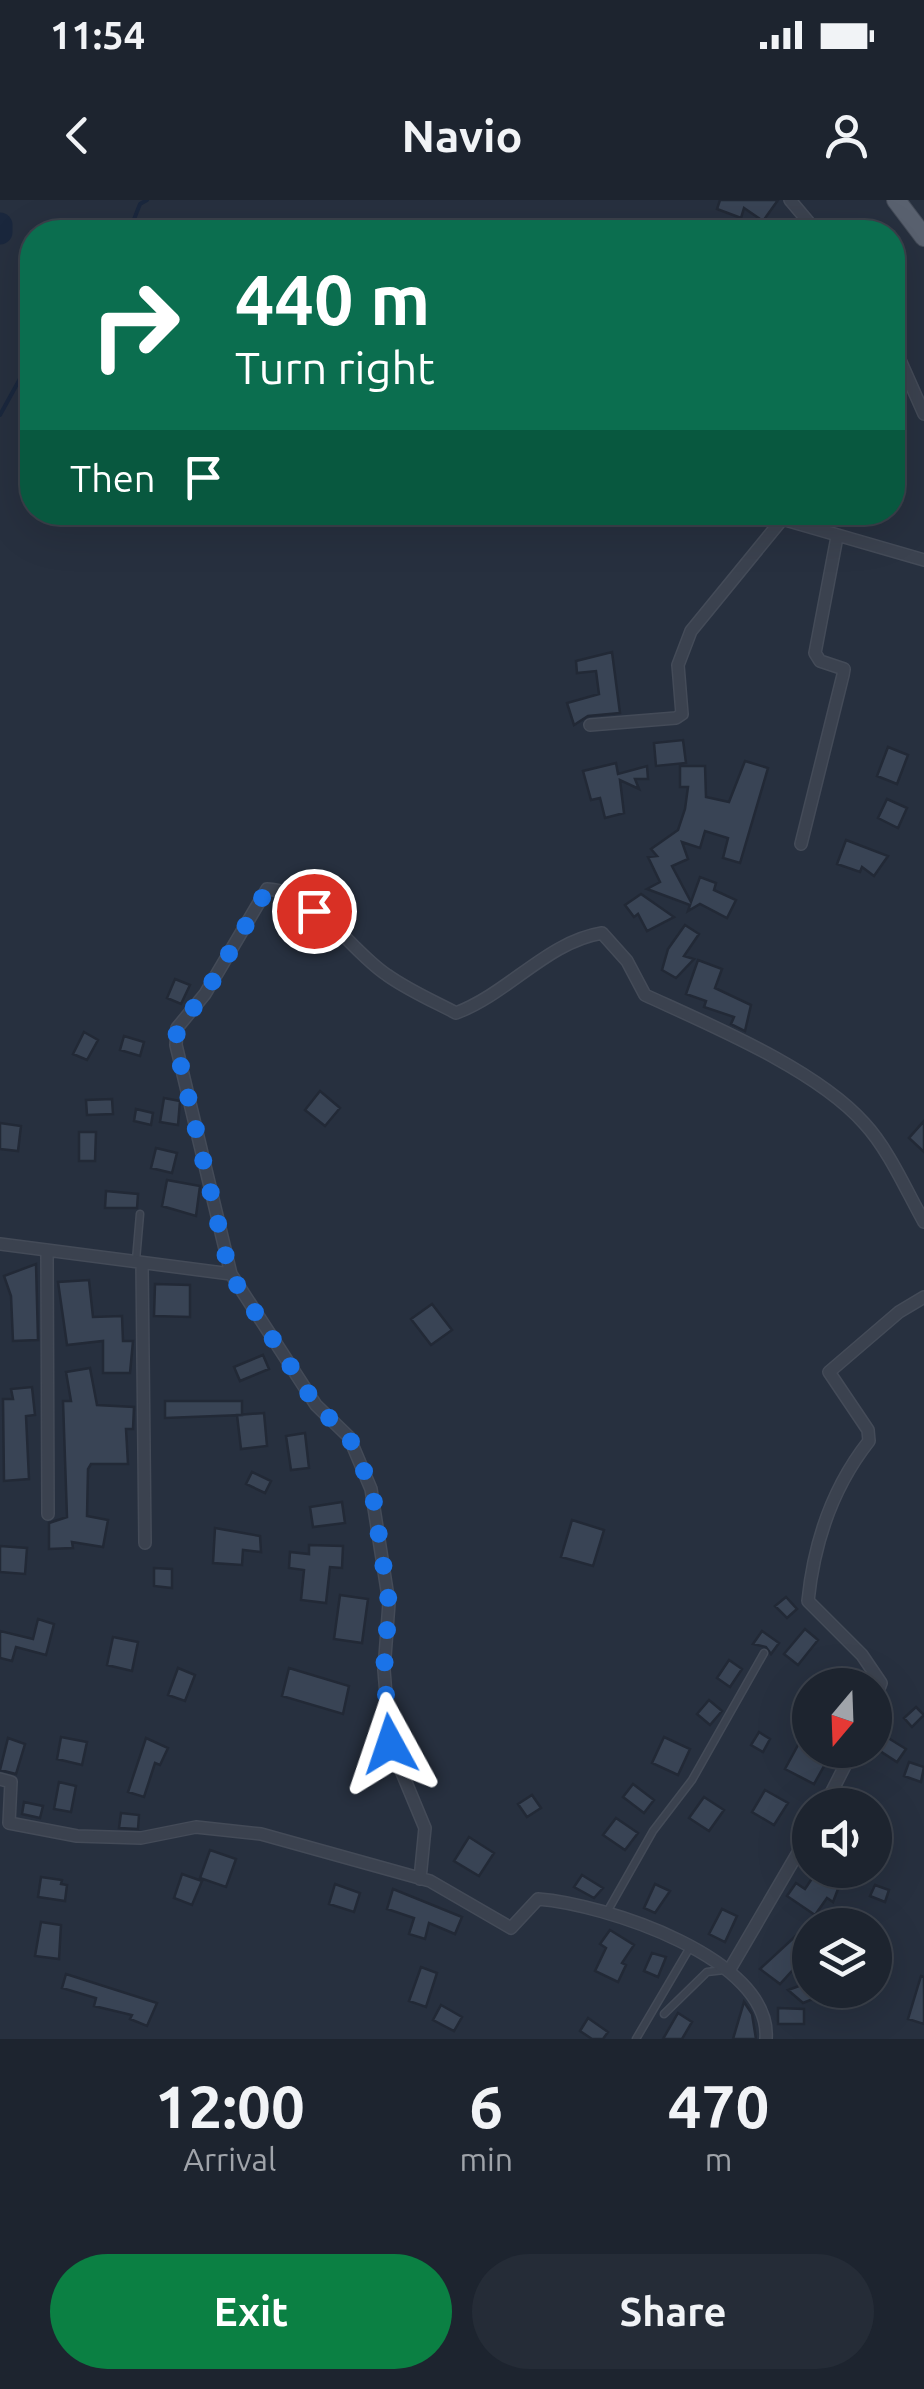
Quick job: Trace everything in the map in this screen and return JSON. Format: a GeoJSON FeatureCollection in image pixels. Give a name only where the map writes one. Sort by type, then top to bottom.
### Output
{"type":"FeatureCollection","features":[{"type":"Feature","properties":{"kind":"main road"},"geometry":{"type":"LineString","coordinates":[[896,200],[924,237]]}},
{"type":"Feature","properties":{"kind":"street"},"geometry":{"type":"LineString","coordinates":[[790,200],[806,220]]}},
{"type":"Feature","properties":{"kind":"street"},"geometry":{"type":"LineString","coordinates":[[905,371],[924,414]]}},
{"type":"Feature","properties":{"kind":"street"},"geometry":{"type":"LineString","coordinates":[[590,726],[676,718],[682,714],[678,665],[691,631],[778,525]]}},
{"type":"Feature","properties":{"kind":"street"},"geometry":{"type":"LineString","coordinates":[[791,525],[924,560]]}},
{"type":"Feature","properties":{"kind":"street"},"geometry":{"type":"LineString","coordinates":[[801,844],[844,674],[844,669],[820,661],[815,653],[837,538]]}},
{"type":"Feature","properties":{"kind":"street"},"geometry":{"type":"LineString","coordinates":[[420,1879],[424,1828],[390,1744],[384,1670],[389,1603],[372,1489],[349,1437],[316,1405],[230,1274],[176,1045],[177,1028],[205,994],[268,888],[284,889],[343,933],[384,974],[456,1013],[478,1005],[577,937],[602,933],[627,961],[645,995],[710,1022],[824,1088],[865,1124],[924,1222]]}},
{"type":"Feature","properties":{"kind":"street"},"geometry":{"type":"LineString","coordinates":[[0,1244],[230,1274]]}},
{"type":"Feature","properties":{"kind":"street"},"geometry":{"type":"LineString","coordinates":[[47,1250],[48,1514]]}},
{"type":"Feature","properties":{"kind":"street"},"geometry":{"type":"LineString","coordinates":[[139,1262],[145,1543]]}},
{"type":"Feature","properties":{"kind":"street"},"geometry":{"type":"LineString","coordinates":[[871,1668],[808,1601],[813,1554],[845,1471],[869,1440],[868,1430],[828,1372],[898,1312],[924,1297]]}},
{"type":"Feature","properties":{"kind":"street"},"geometry":{"type":"LineString","coordinates":[[0,1779],[11,1782],[9,1823],[34,1830],[141,1838],[196,1827],[261,1834],[420,1879],[511,1928],[538,1899],[578,1902],[730,1970],[754,1992],[768,2020],[766,2039]]}},
{"type":"Feature","properties":{"kind":"street"},"geometry":{"type":"LineString","coordinates":[[730,1970],[792,1863]]}},
{"type":"Feature","properties":{"kind":"lane"},"geometry":{"type":"LineString","coordinates":[[139,1262],[140,1214]]}},
{"type":"Feature","properties":{"kind":"lane"},"geometry":{"type":"LineString","coordinates":[[606,1913],[654,1831],[692,1780],[764,1653]]}},
{"type":"Feature","properties":{"kind":"lane"},"geometry":{"type":"LineString","coordinates":[[636,2039],[690,1949]]}},
{"type":"Feature","properties":{"kind":"lane"},"geometry":{"type":"LineString","coordinates":[[664,2014],[707,1972],[730,1970]]}},
{"type":"Feature","properties":{"kind":"building"},"geometry":{"type":"Polygon","coordinates":[[[720,200],[778,200],[764,220],[744,208],[741,218],[717,209],[720,200]]]}},
{"type":"Feature","properties":{"kind":"building"},"geometry":{"type":"Polygon","coordinates":[[[612,652],[620,713],[588,716],[574,725],[567,703],[599,694],[596,671],[577,673],[576,661],[612,652]]]}},
{"type":"Feature","properties":{"kind":"building"},"geometry":{"type":"Polygon","coordinates":[[[683,740],[686,763],[656,766],[654,743],[683,740]]]}},
{"type":"Feature","properties":{"kind":"building"},"geometry":{"type":"Polygon","coordinates":[[[888,747],[908,755],[897,784],[877,776],[888,747]]]}},
{"type":"Feature","properties":{"kind":"building"},"geometry":{"type":"Polygon","coordinates":[[[745,761],[768,768],[740,863],[723,858],[728,838],[705,831],[700,848],[682,842],[688,859],[672,866],[691,902],[700,877],[716,883],[714,890],[736,900],[727,918],[700,904],[688,911],[690,905],[647,889],[660,882],[648,857],[657,856],[651,849],[678,830],[685,809],[688,787],[680,787],[680,766],[705,766],[706,797],[729,802],[745,761]]]}},
{"type":"Feature","properties":{"kind":"building"},"geometry":{"type":"Polygon","coordinates":[[[616,763],[618,774],[647,766],[648,779],[635,779],[639,789],[620,780],[624,813],[605,818],[600,798],[591,800],[583,771],[616,763]]]}},
{"type":"Feature","properties":{"kind":"building"},"geometry":{"type":"Polygon","coordinates":[[[887,799],[907,808],[898,828],[878,818],[887,799]]]}},
{"type":"Feature","properties":{"kind":"building"},"geometry":{"type":"Polygon","coordinates":[[[846,840],[888,856],[874,876],[862,867],[860,872],[837,864],[846,840]]]}},
{"type":"Feature","properties":{"kind":"building"},"geometry":{"type":"Polygon","coordinates":[[[641,894],[674,917],[647,931],[638,914],[634,917],[625,905],[641,894]]]}},
{"type":"Feature","properties":{"kind":"building"},"geometry":{"type":"Polygon","coordinates":[[[685,925],[699,934],[684,956],[694,959],[676,978],[662,970],[668,949],[685,925]]]}},
{"type":"Feature","properties":{"kind":"building"},"geometry":{"type":"Polygon","coordinates":[[[698,960],[722,969],[715,988],[751,1005],[745,1031],[731,1024],[734,1017],[704,1007],[706,1001],[686,994],[698,960]]]}},
{"type":"Feature","properties":{"kind":"building"},"geometry":{"type":"Polygon","coordinates":[[[175,979],[190,985],[181,1004],[167,998],[175,979]]]}},
{"type":"Feature","properties":{"kind":"building"},"geometry":{"type":"Polygon","coordinates":[[[84,1032],[98,1040],[87,1060],[73,1054],[84,1032]]]}},
{"type":"Feature","properties":{"kind":"building"},"geometry":{"type":"Polygon","coordinates":[[[124,1036],[144,1042],[140,1056],[120,1050],[124,1036]]]}},
{"type":"Feature","properties":{"kind":"building"},"geometry":{"type":"Polygon","coordinates":[[[320,1091],[340,1108],[325,1126],[305,1110],[320,1091]]]}},
{"type":"Feature","properties":{"kind":"building"},"geometry":{"type":"Polygon","coordinates":[[[164,1098],[180,1101],[178,1125],[160,1122],[164,1098]]]}},
{"type":"Feature","properties":{"kind":"building"},"geometry":{"type":"Polygon","coordinates":[[[112,1099],[113,1114],[87,1115],[86,1100],[112,1099]]]}},
{"type":"Feature","properties":{"kind":"building"},"geometry":{"type":"Polygon","coordinates":[[[136,1109],[153,1113],[151,1125],[134,1121],[136,1109]]]}},
{"type":"Feature","properties":{"kind":"building"},"geometry":{"type":"Polygon","coordinates":[[[924,1121],[924,1152],[909,1138],[924,1121]]]}},
{"type":"Feature","properties":{"kind":"building"},"geometry":{"type":"Polygon","coordinates":[[[0,1123],[21,1126],[18,1151],[0,1149],[0,1123]]]}},
{"type":"Feature","properties":{"kind":"building"},"geometry":{"type":"Polygon","coordinates":[[[79,1132],[96,1132],[95,1161],[79,1161],[79,1132]]]}},
{"type":"Feature","properties":{"kind":"building"},"geometry":{"type":"Polygon","coordinates":[[[156,1148],[177,1153],[172,1173],[151,1168],[156,1148]]]}},
{"type":"Feature","properties":{"kind":"building"},"geometry":{"type":"Polygon","coordinates":[[[167,1180],[200,1186],[196,1216],[162,1206],[167,1180]]]}},
{"type":"Feature","properties":{"kind":"building"},"geometry":{"type":"Polygon","coordinates":[[[106,1191],[138,1194],[137,1208],[105,1208],[106,1191]]]}},
{"type":"Feature","properties":{"kind":"building"},"geometry":{"type":"Polygon","coordinates":[[[36,1264],[38,1340],[13,1341],[11,1296],[4,1276],[36,1264]]]}},
{"type":"Feature","properties":{"kind":"building"},"geometry":{"type":"Polygon","coordinates":[[[89,1280],[93,1317],[122,1316],[123,1341],[133,1341],[130,1373],[103,1373],[103,1341],[67,1345],[58,1282],[89,1280]]]}},
{"type":"Feature","properties":{"kind":"building"},"geometry":{"type":"Polygon","coordinates":[[[155,1284],[190,1285],[190,1317],[154,1316],[155,1284]]]}},
{"type":"Feature","properties":{"kind":"building"},"geometry":{"type":"Polygon","coordinates":[[[432,1304],[452,1330],[431,1345],[411,1319],[432,1304]]]}},
{"type":"Feature","properties":{"kind":"building"},"geometry":{"type":"Polygon","coordinates":[[[263,1355],[269,1369],[240,1381],[234,1367],[263,1355]]]}},
{"type":"Feature","properties":{"kind":"building"},"geometry":{"type":"Polygon","coordinates":[[[90,1368],[97,1405],[134,1407],[133,1429],[126,1429],[128,1464],[91,1464],[88,1469],[87,1516],[108,1520],[103,1547],[72,1542],[73,1548],[49,1549],[49,1523],[67,1517],[63,1401],[71,1401],[66,1372],[90,1368]]]}},
{"type":"Feature","properties":{"kind":"building"},"geometry":{"type":"Polygon","coordinates":[[[32,1387],[35,1415],[26,1416],[29,1479],[4,1481],[3,1399],[13,1399],[11,1389],[32,1387]]]}},
{"type":"Feature","properties":{"kind":"building"},"geometry":{"type":"Polygon","coordinates":[[[165,1401],[242,1401],[242,1415],[165,1418],[165,1401]]]}},
{"type":"Feature","properties":{"kind":"building"},"geometry":{"type":"Polygon","coordinates":[[[264,1413],[267,1446],[241,1449],[237,1415],[264,1413]]]}},
{"type":"Feature","properties":{"kind":"building"},"geometry":{"type":"Polygon","coordinates":[[[305,1433],[309,1468],[291,1470],[286,1436],[305,1433]]]}},
{"type":"Feature","properties":{"kind":"building"},"geometry":{"type":"Polygon","coordinates":[[[252,1472],[271,1481],[265,1493],[246,1484],[252,1472]]]}},
{"type":"Feature","properties":{"kind":"building"},"geometry":{"type":"Polygon","coordinates":[[[342,1502],[345,1523],[313,1527],[310,1507],[342,1502]]]}},
{"type":"Feature","properties":{"kind":"building"},"geometry":{"type":"Polygon","coordinates":[[[572,1520],[604,1530],[593,1566],[561,1557],[572,1520]]]}},
{"type":"Feature","properties":{"kind":"building"},"geometry":{"type":"Polygon","coordinates":[[[215,1528],[260,1536],[261,1552],[243,1550],[242,1565],[213,1563],[215,1528]]]}},
{"type":"Feature","properties":{"kind":"building"},"geometry":{"type":"Polygon","coordinates":[[[309,1545],[343,1546],[342,1568],[330,1567],[326,1603],[301,1600],[304,1570],[289,1568],[290,1552],[309,1554],[309,1545]]]}},
{"type":"Feature","properties":{"kind":"building"},"geometry":{"type":"Polygon","coordinates":[[[0,1546],[27,1548],[25,1574],[0,1572],[0,1546]]]}},
{"type":"Feature","properties":{"kind":"building"},"geometry":{"type":"Polygon","coordinates":[[[154,1568],[172,1569],[172,1588],[154,1586],[154,1568]]]}},
{"type":"Feature","properties":{"kind":"building"},"geometry":{"type":"Polygon","coordinates":[[[340,1595],[368,1599],[362,1643],[334,1639],[340,1595]]]}},
{"type":"Feature","properties":{"kind":"building"},"geometry":{"type":"Polygon","coordinates":[[[786,1597],[797,1609],[787,1618],[775,1606],[786,1597]]]}},
{"type":"Feature","properties":{"kind":"building"},"geometry":{"type":"Polygon","coordinates":[[[38,1619],[54,1624],[46,1655],[16,1647],[12,1661],[0,1658],[0,1631],[33,1639],[38,1619]]]}},
{"type":"Feature","properties":{"kind":"building"},"geometry":{"type":"Polygon","coordinates":[[[805,1629],[818,1640],[798,1665],[784,1654],[805,1629]]]}},
{"type":"Feature","properties":{"kind":"building"},"geometry":{"type":"Polygon","coordinates":[[[762,1631],[779,1643],[771,1654],[766,1647],[753,1644],[762,1631]]]}},
{"type":"Feature","properties":{"kind":"building"},"geometry":{"type":"Polygon","coordinates":[[[113,1637],[138,1642],[132,1671],[107,1665],[113,1637]]]}},
{"type":"Feature","properties":{"kind":"building"},"geometry":{"type":"Polygon","coordinates":[[[729,1660],[742,1669],[730,1687],[717,1678],[729,1660]]]}},
{"type":"Feature","properties":{"kind":"building"},"geometry":{"type":"Polygon","coordinates":[[[178,1668],[195,1675],[185,1701],[168,1695],[178,1668]]]}},
{"type":"Feature","properties":{"kind":"building"},"geometry":{"type":"Polygon","coordinates":[[[289,1668],[349,1686],[343,1714],[282,1696],[289,1668]]]}},
{"type":"Feature","properties":{"kind":"building"},"geometry":{"type":"Polygon","coordinates":[[[709,1700],[722,1711],[710,1725],[697,1714],[709,1700]]]}},
{"type":"Feature","properties":{"kind":"building"},"geometry":{"type":"Polygon","coordinates":[[[916,1707],[924,1715],[912,1727],[904,1718],[916,1707]]]}},
{"type":"Feature","properties":{"kind":"building"},"geometry":{"type":"Polygon","coordinates":[[[759,1732],[770,1739],[763,1752],[751,1745],[759,1732]]]}},
{"type":"Feature","properties":{"kind":"building"},"geometry":{"type":"Polygon","coordinates":[[[61,1737],[87,1742],[82,1765],[57,1759],[61,1737]]]}},
{"type":"Feature","properties":{"kind":"building"},"geometry":{"type":"Polygon","coordinates":[[[664,1737],[690,1749],[678,1775],[652,1763],[664,1737]]]}},
{"type":"Feature","properties":{"kind":"building"},"geometry":{"type":"Polygon","coordinates":[[[8,1738],[25,1744],[16,1774],[0,1770],[8,1738]]]}},
{"type":"Feature","properties":{"kind":"building"},"geometry":{"type":"Polygon","coordinates":[[[146,1738],[168,1748],[160,1765],[155,1763],[144,1797],[128,1792],[146,1738]]]}},
{"type":"Feature","properties":{"kind":"building"},"geometry":{"type":"Polygon","coordinates":[[[892,1740],[906,1749],[897,1762],[892,1759],[892,1740]]]}},
{"type":"Feature","properties":{"kind":"building"},"geometry":{"type":"Polygon","coordinates":[[[792,1756],[792,1768],[823,1768],[814,1784],[785,1769],[792,1756]]]}},
{"type":"Feature","properties":{"kind":"building"},"geometry":{"type":"Polygon","coordinates":[[[909,1762],[924,1767],[921,1782],[904,1776],[909,1762]]]}},
{"type":"Feature","properties":{"kind":"building"},"geometry":{"type":"Polygon","coordinates":[[[59,1782],[76,1786],[71,1812],[54,1809],[59,1782]]]}},
{"type":"Feature","properties":{"kind":"building"},"geometry":{"type":"Polygon","coordinates":[[[633,1784],[654,1800],[644,1813],[623,1797],[633,1784]]]}},
{"type":"Feature","properties":{"kind":"building"},"geometry":{"type":"Polygon","coordinates":[[[765,1790],[788,1803],[774,1825],[752,1812],[765,1790]]]}},
{"type":"Feature","properties":{"kind":"building"},"geometry":{"type":"Polygon","coordinates":[[[532,1795],[541,1808],[527,1817],[518,1804],[532,1795]]]}},
{"type":"Feature","properties":{"kind":"building"},"geometry":{"type":"Polygon","coordinates":[[[704,1797],[724,1810],[709,1831],[689,1818],[704,1797]]]}},
{"type":"Feature","properties":{"kind":"building"},"geometry":{"type":"Polygon","coordinates":[[[24,1802],[43,1806],[40,1818],[22,1814],[24,1802]]]}},
{"type":"Feature","properties":{"kind":"building"},"geometry":{"type":"Polygon","coordinates":[[[121,1813],[139,1815],[138,1829],[119,1828],[121,1813]]]}},
{"type":"Feature","properties":{"kind":"building"},"geometry":{"type":"Polygon","coordinates":[[[616,1818],[638,1833],[625,1850],[603,1835],[616,1818]]]}},
{"type":"Feature","properties":{"kind":"building"},"geometry":{"type":"Polygon","coordinates":[[[469,1837],[494,1853],[479,1876],[454,1861],[469,1837]]]}},
{"type":"Feature","properties":{"kind":"building"},"geometry":{"type":"Polygon","coordinates":[[[210,1850],[236,1859],[226,1887],[200,1878],[210,1850]]]}},
{"type":"Feature","properties":{"kind":"building"},"geometry":{"type":"Polygon","coordinates":[[[182,1874],[202,1881],[192,1905],[174,1898],[182,1874]]]}},
{"type":"Feature","properties":{"kind":"building"},"geometry":{"type":"Polygon","coordinates":[[[582,1875],[603,1888],[594,1898],[574,1887],[582,1875]]]}},
{"type":"Feature","properties":{"kind":"building"},"geometry":{"type":"Polygon","coordinates":[[[41,1877],[62,1880],[61,1884],[67,1885],[65,1901],[38,1897],[41,1877]]]}},
{"type":"Feature","properties":{"kind":"building"},"geometry":{"type":"Polygon","coordinates":[[[335,1884],[360,1893],[354,1912],[329,1904],[335,1884]]]}},
{"type":"Feature","properties":{"kind":"building"},"geometry":{"type":"Polygon","coordinates":[[[655,1884],[670,1891],[655,1913],[644,1908],[655,1884]]]}},
{"type":"Feature","properties":{"kind":"building"},"geometry":{"type":"Polygon","coordinates":[[[793,1888],[838,1889],[833,1902],[827,1898],[820,1908],[805,1908],[787,1896],[793,1888]]]}},
{"type":"Feature","properties":{"kind":"building"},"geometry":{"type":"Polygon","coordinates":[[[874,1888],[889,1890],[885,1902],[870,1896],[874,1888]]]}},
{"type":"Feature","properties":{"kind":"building"},"geometry":{"type":"Polygon","coordinates":[[[393,1889],[462,1917],[455,1934],[429,1923],[425,1939],[409,1934],[414,1918],[387,1909],[393,1889]]]}},
{"type":"Feature","properties":{"kind":"building"},"geometry":{"type":"Polygon","coordinates":[[[722,1909],[737,1916],[725,1942],[709,1934],[722,1909]]]}},
{"type":"Feature","properties":{"kind":"building"},"geometry":{"type":"Polygon","coordinates":[[[41,1922],[61,1925],[59,1959],[35,1956],[41,1922]]]}},
{"type":"Feature","properties":{"kind":"building"},"geometry":{"type":"Polygon","coordinates":[[[610,1930],[634,1945],[622,1963],[626,1965],[618,1982],[595,1971],[606,1948],[600,1944],[610,1930]]]}},
{"type":"Feature","properties":{"kind":"building"},"geometry":{"type":"Polygon","coordinates":[[[792,1939],[792,1971],[780,1984],[760,1969],[792,1939]]]}},
{"type":"Feature","properties":{"kind":"building"},"geometry":{"type":"Polygon","coordinates":[[[652,1953],[666,1957],[658,1977],[644,1971],[652,1953]]]}},
{"type":"Feature","properties":{"kind":"building"},"geometry":{"type":"Polygon","coordinates":[[[421,1967],[437,1973],[426,2007],[409,2001],[421,1967]]]}},
{"type":"Feature","properties":{"kind":"building"},"geometry":{"type":"Polygon","coordinates":[[[66,1974],[157,2003],[147,2026],[130,2019],[132,2015],[94,2006],[96,1998],[62,1988],[66,1974]]]}},
{"type":"Feature","properties":{"kind":"building"},"geometry":{"type":"Polygon","coordinates":[[[921,1976],[924,1977],[924,2024],[908,2019],[921,1976]]]}},
{"type":"Feature","properties":{"kind":"building"},"geometry":{"type":"Polygon","coordinates":[[[744,2002],[752,2014],[756,2039],[733,2039],[744,2002]]]}},
{"type":"Feature","properties":{"kind":"building"},"geometry":{"type":"Polygon","coordinates":[[[441,2005],[462,2017],[454,2031],[433,2020],[441,2005]]]}},
{"type":"Feature","properties":{"kind":"building"},"geometry":{"type":"Polygon","coordinates":[[[778,2008],[804,2009],[804,2024],[778,2024],[778,2008]]]}},
{"type":"Feature","properties":{"kind":"building"},"geometry":{"type":"Polygon","coordinates":[[[678,2013],[692,2022],[682,2039],[663,2039],[678,2013]]]}},
{"type":"Feature","properties":{"kind":"building"},"geometry":{"type":"Polygon","coordinates":[[[588,2018],[608,2032],[603,2039],[592,2039],[580,2031],[588,2018]]]}},
{"type":"Feature","properties":{"kind":"waterway"},"geometry":{"type":"LineString","coordinates":[[134,220],[140,204],[147,200]]}},
{"type":"Feature","properties":{"kind":"waterway"},"geometry":{"type":"LineString","coordinates":[[0,225],[0,232]]}},
{"type":"Feature","properties":{"kind":"waterway"},"geometry":{"type":"LineString","coordinates":[[0,415],[20,379]]}},
{"type":"Feature","properties":{"kind":"route"},"geometry":{"type":"LineString","coordinates":[[314,911],[284,889],[268,888],[205,994],[177,1028],[176,1045],[230,1274],[316,1405],[349,1437],[372,1489],[389,1603],[384,1670],[390,1744]]}}]}
